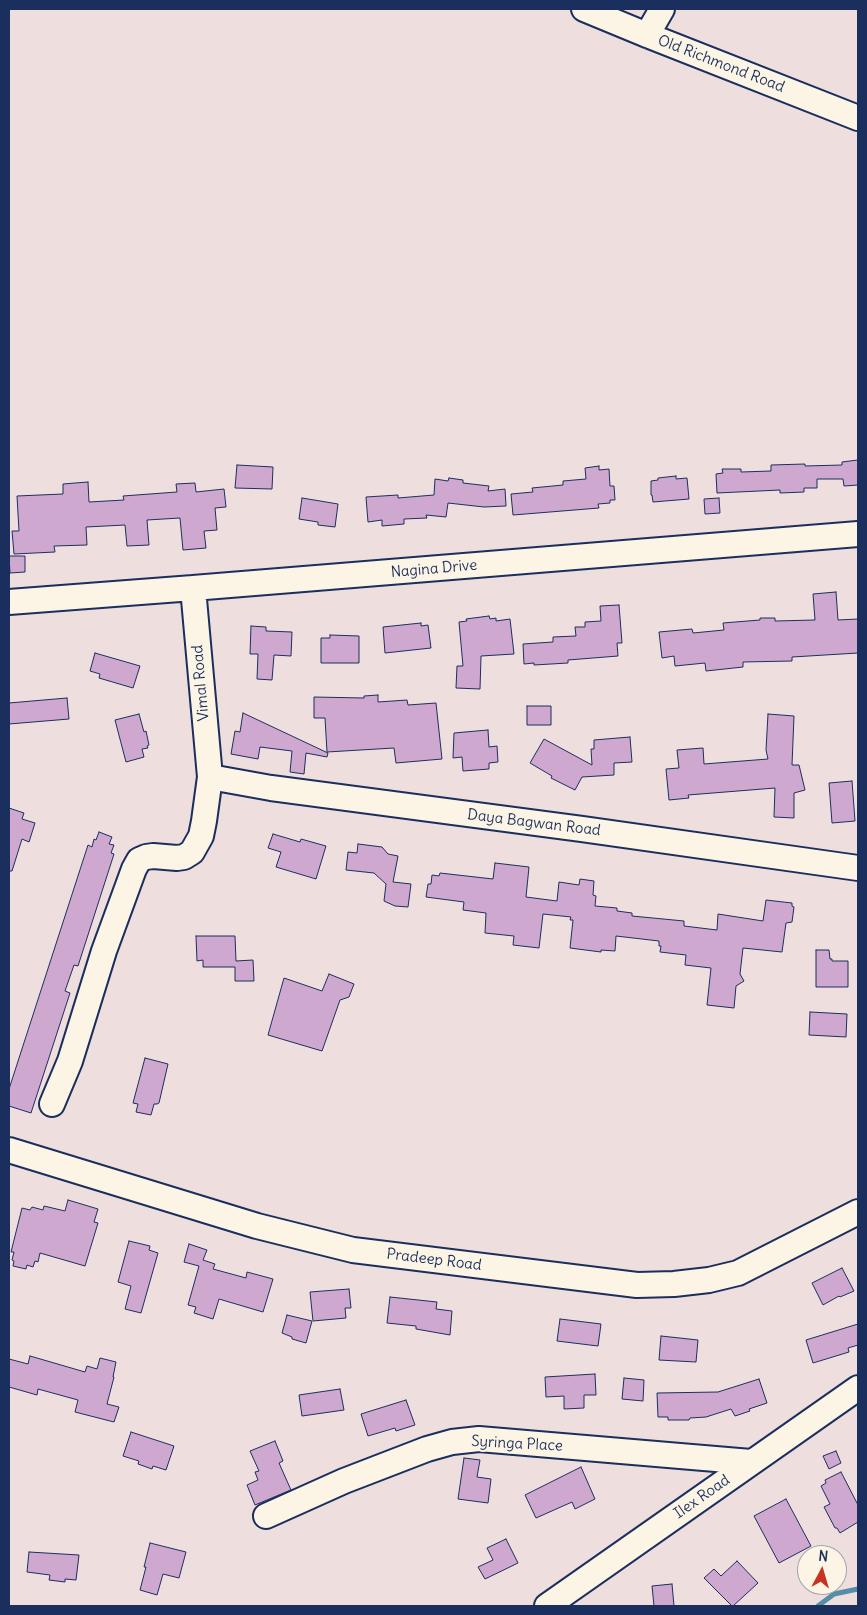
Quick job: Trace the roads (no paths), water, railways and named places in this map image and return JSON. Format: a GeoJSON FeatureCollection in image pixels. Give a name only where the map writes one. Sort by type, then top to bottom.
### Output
{"type":"FeatureCollection","features":[{"type":"Feature","properties":{"kind":"street","name":"Old Richmond Road"},"geometry":{"type":"LineString","coordinates":[[584,9],[858,118]]}},
{"type":"Feature","properties":{"kind":"street"},"geometry":{"type":"LineString","coordinates":[[647,35],[662,9]]}},
{"type":"Feature","properties":{"kind":"street","name":"Nagina Drive"},"geometry":{"type":"LineString","coordinates":[[9,602],[858,534]]}},
{"type":"Feature","properties":{"kind":"street","name":"Vimal Road"},"geometry":{"type":"LineString","coordinates":[[52,1104],[70,1061],[104,951],[134,868],[139,860],[146,857],[184,857],[192,852],[201,836],[210,777],[193,588]]}},
{"type":"Feature","properties":{"kind":"street","name":"Daya Bagwan Road"},"geometry":{"type":"LineString","coordinates":[[210,777],[290,790],[582,828],[858,868]]}},
{"type":"Feature","properties":{"kind":"street","name":"Pradeep Road"},"geometry":{"type":"LineString","coordinates":[[9,1150],[257,1226],[353,1250],[636,1285],[674,1284],[709,1280],[738,1272],[858,1212]]}},
{"type":"Feature","properties":{"kind":"street","name":"Ilex Road"},"geometry":{"type":"LineString","coordinates":[[547,1606],[858,1388]]}},
{"type":"Feature","properties":{"kind":"street","name":"Syringa Place"},"geometry":{"type":"LineString","coordinates":[[266,1516],[344,1481],[427,1449],[452,1442],[479,1439],[751,1462]]}},
{"type":"Feature","properties":{"kind":"waterway"},"geometry":{"type":"LineString","coordinates":[[818,1606],[834,1594],[858,1589]]}}]}
